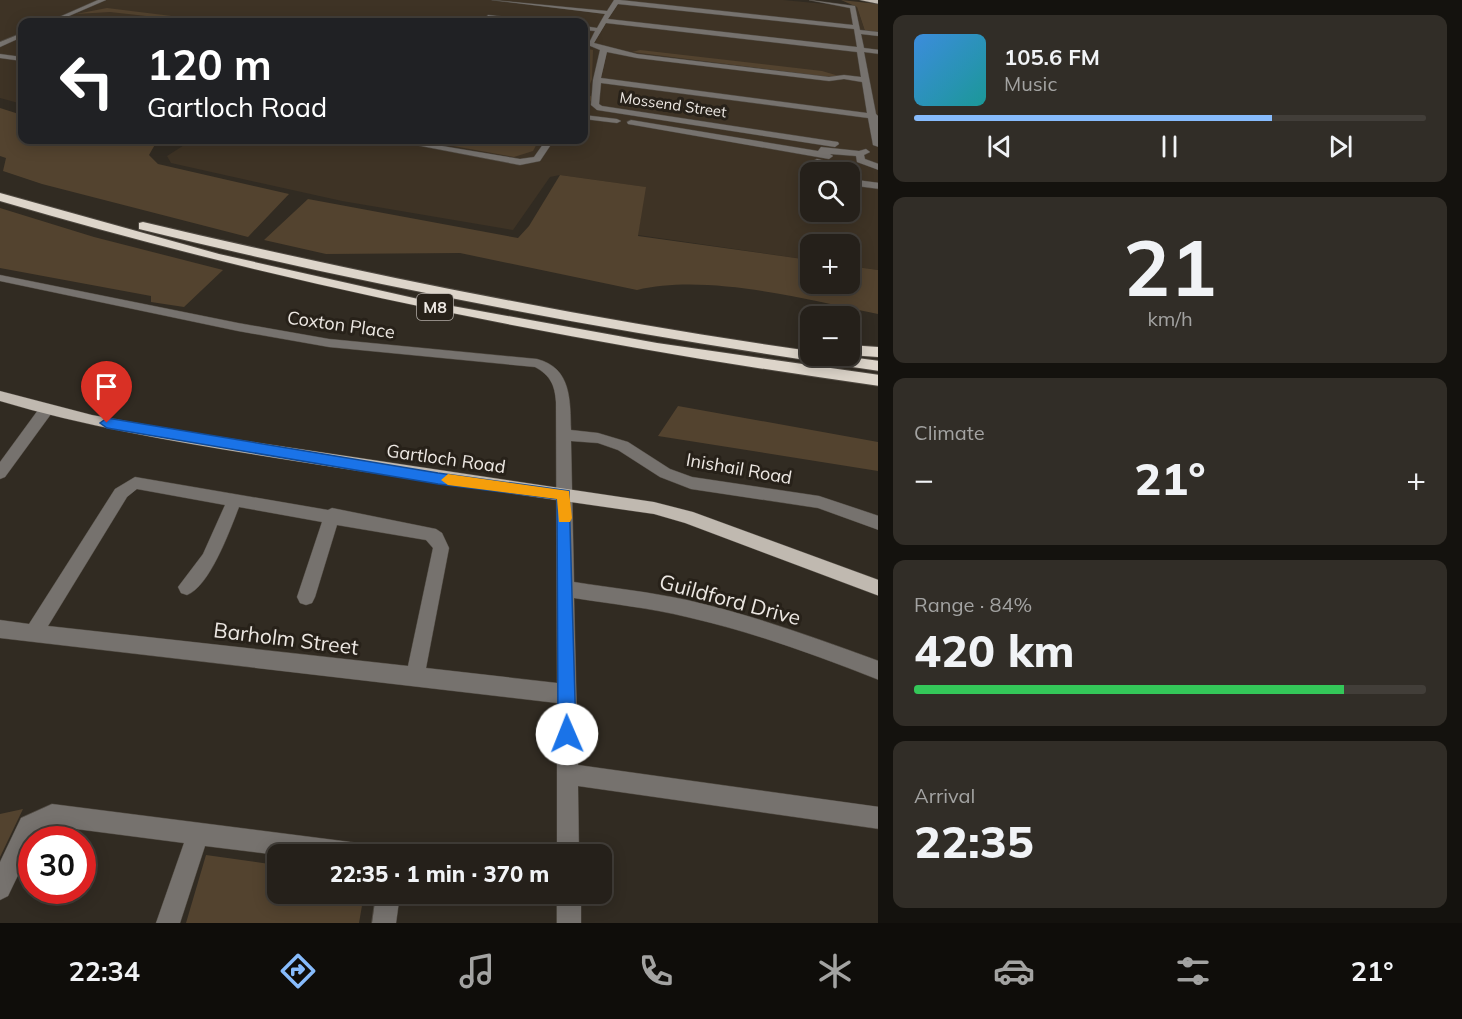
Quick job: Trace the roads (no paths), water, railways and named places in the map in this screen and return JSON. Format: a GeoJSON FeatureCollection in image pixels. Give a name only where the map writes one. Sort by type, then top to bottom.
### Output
{"type":"FeatureCollection","features":[{"type":"Feature","properties":{"kind":"highway","name":"M8"},"geometry":{"type":"LineString","coordinates":[[0,185],[92,214],[382,282],[626,328],[878,366]]}},
{"type":"Feature","properties":{"kind":"highway","name":"M8"},"geometry":{"type":"LineString","coordinates":[[0,197],[89,225],[214,258],[377,296],[578,335],[878,381]]}},
{"type":"Feature","properties":{"kind":"highway"},"geometry":{"type":"LineString","coordinates":[[626,328],[800,345]]}},
{"type":"Feature","properties":{"kind":"highway"},"geometry":{"type":"LineString","coordinates":[[860,351],[878,352]]}},
{"type":"Feature","properties":{"kind":"main road"},"geometry":{"type":"LineString","coordinates":[[862,0],[878,2]]}},
{"type":"Feature","properties":{"kind":"main road","name":"Gartloch Road"},"geometry":{"type":"LineString","coordinates":[[0,396],[46,410],[148,431],[438,479],[654,508],[687,517],[878,588]]}},
{"type":"Feature","properties":{"kind":"street"},"geometry":{"type":"LineString","coordinates":[[60,18],[103,0]]}},
{"type":"Feature","properties":{"kind":"street"},"geometry":{"type":"LineString","coordinates":[[495,0],[609,13]]}},
{"type":"Feature","properties":{"kind":"street"},"geometry":{"type":"LineString","coordinates":[[643,0],[857,27],[878,34]]}},
{"type":"Feature","properties":{"kind":"street"},"geometry":{"type":"LineString","coordinates":[[588,114],[862,158],[877,149],[875,104],[860,50],[853,7],[812,0]]}},
{"type":"Feature","properties":{"kind":"street"},"geometry":{"type":"LineString","coordinates":[[497,18],[488,17],[505,1]]}},
{"type":"Feature","properties":{"kind":"street"},"geometry":{"type":"LineString","coordinates":[[857,27],[615,1],[590,44],[604,49],[626,51],[637,56],[829,79],[844,77],[867,80]]}},
{"type":"Feature","properties":{"kind":"street"},"geometry":{"type":"LineString","coordinates":[[605,21],[618,22],[627,27],[816,49],[836,50],[840,47],[878,52]]}},
{"type":"Feature","properties":{"kind":"street"},"geometry":{"type":"LineString","coordinates":[[588,29],[599,30]]}},
{"type":"Feature","properties":{"kind":"street"},"geometry":{"type":"LineString","coordinates":[[0,45],[18,37]]}},
{"type":"Feature","properties":{"kind":"street","name":"Mossend Street"},"geometry":{"type":"LineString","coordinates":[[604,49],[597,80],[595,105],[600,108],[835,144]]}},
{"type":"Feature","properties":{"kind":"street"},"geometry":{"type":"LineString","coordinates":[[0,56],[18,58]]}},
{"type":"Feature","properties":{"kind":"street"},"geometry":{"type":"LineString","coordinates":[[597,80],[874,116]]}},
{"type":"Feature","properties":{"kind":"street"},"geometry":{"type":"LineString","coordinates":[[588,114],[862,158],[878,166]]}},
{"type":"Feature","properties":{"kind":"street"},"geometry":{"type":"LineString","coordinates":[[417,144],[519,162],[537,159],[547,144]]}},
{"type":"Feature","properties":{"kind":"street"},"geometry":{"type":"LineString","coordinates":[[697,144],[818,162]]}},
{"type":"Feature","properties":{"kind":"street"},"geometry":{"type":"LineString","coordinates":[[860,183],[878,186]]}},
{"type":"Feature","properties":{"kind":"street","name":"Coxton Place"},"geometry":{"type":"LineString","coordinates":[[0,278],[238,327],[329,343],[537,363],[546,366],[561,381],[564,435],[568,844]]}},
{"type":"Feature","properties":{"kind":"street"},"geometry":{"type":"LineString","coordinates":[[0,473],[46,410]]}},
{"type":"Feature","properties":{"kind":"street","name":"Inishail Road"},"geometry":{"type":"LineString","coordinates":[[564,435],[598,438],[623,446],[666,473],[691,483],[819,502],[878,523]]}},
{"type":"Feature","properties":{"kind":"street"},"geometry":{"type":"LineString","coordinates":[[0,450],[16,451]]}},
{"type":"Feature","properties":{"kind":"street"},"geometry":{"type":"LineString","coordinates":[[33,633],[121,493],[135,483],[332,515],[430,534],[436,538],[441,548],[415,677]]}},
{"type":"Feature","properties":{"kind":"street"},"geometry":{"type":"LineString","coordinates":[[187,587],[209,559],[235,499]]}},
{"type":"Feature","properties":{"kind":"street"},"geometry":{"type":"LineString","coordinates":[[306,597],[332,515]]}},
{"type":"Feature","properties":{"kind":"street","name":"Guildford Drive"},"geometry":{"type":"LineString","coordinates":[[565,589],[661,603],[742,622],[878,670]]}},
{"type":"Feature","properties":{"kind":"street","name":"Barholm Street"},"geometry":{"type":"LineString","coordinates":[[0,629],[567,694]]}},
{"type":"Feature","properties":{"kind":"street"},"geometry":{"type":"LineString","coordinates":[[568,774],[878,818]]}},
{"type":"Feature","properties":{"kind":"street"},"geometry":{"type":"LineString","coordinates":[[0,888],[29,826],[51,815],[278,844]]}},
{"type":"Feature","properties":{"kind":"street"},"geometry":{"type":"LineString","coordinates":[[168,923],[198,834]]}},
{"type":"Feature","properties":{"kind":"street"},"geometry":{"type":"LineString","coordinates":[[384,923],[387,904]]}},
{"type":"Feature","properties":{"kind":"street"},"geometry":{"type":"LineString","coordinates":[[569,904],[569,923]]}}]}
